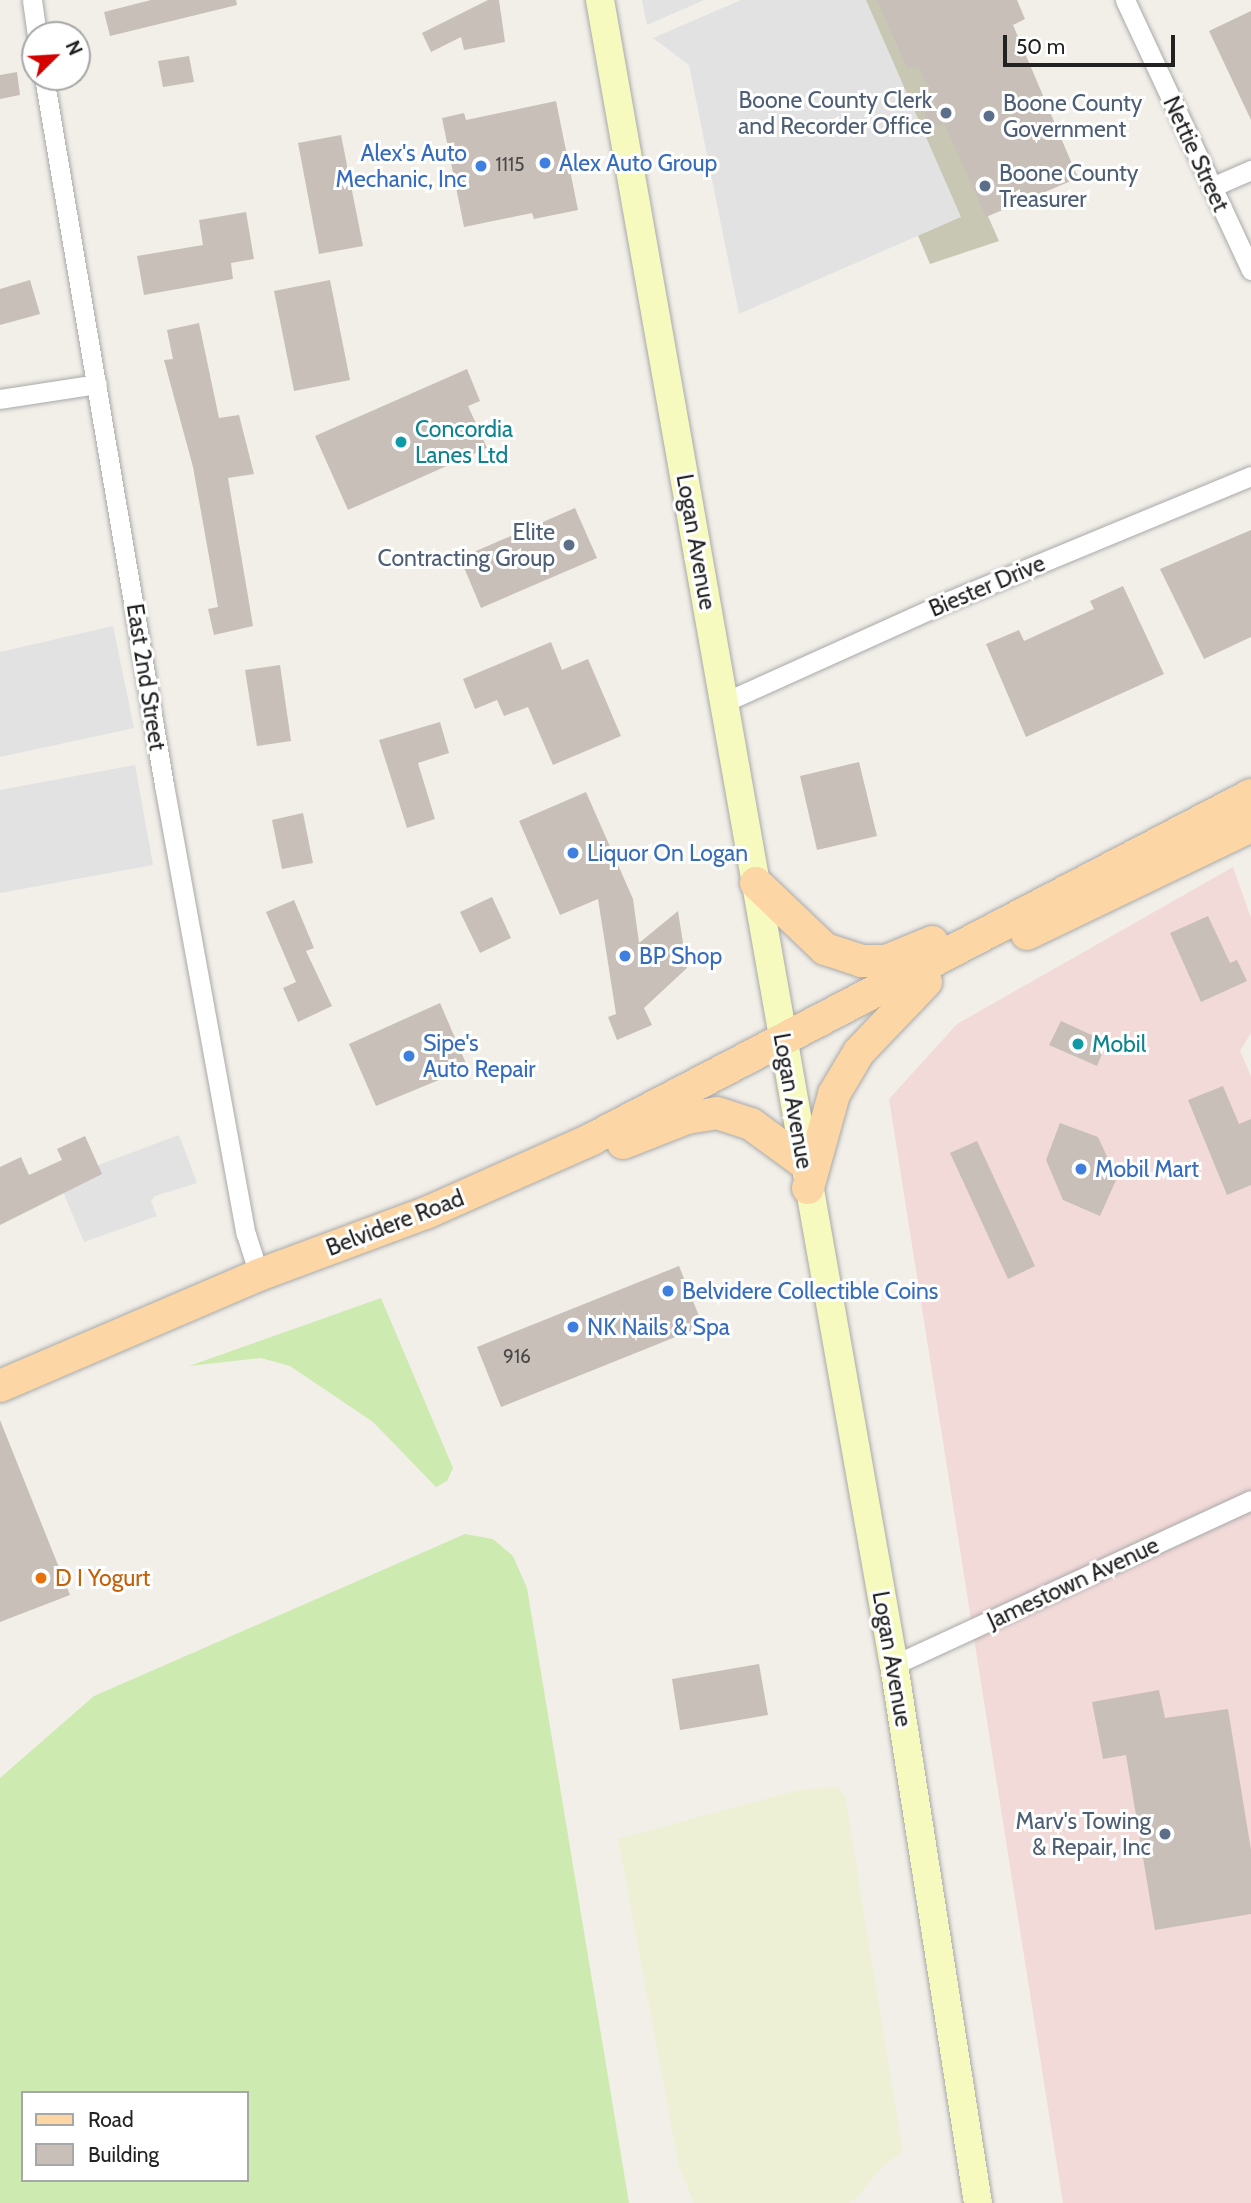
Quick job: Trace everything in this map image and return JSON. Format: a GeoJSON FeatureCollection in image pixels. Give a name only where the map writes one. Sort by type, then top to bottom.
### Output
{"type":"FeatureCollection","features":[{"type":"Feature","properties":{"kind":"main road","name":"Logan Avenue"},"geometry":{"type":"LineString","coordinates":[[600,0],[894,1665],[978,2203]]}},
{"type":"Feature","properties":{"kind":"main road"},"geometry":{"type":"LineString","coordinates":[[783,1042],[1251,795]]}},
{"type":"Feature","properties":{"kind":"main road"},"geometry":{"type":"LineString","coordinates":[[783,1042],[926,982],[1251,826]]}},
{"type":"Feature","properties":{"kind":"main road"},"geometry":{"type":"LineString","coordinates":[[756,883],[825,949],[861,961],[886,961],[966,928],[1010,920]]}},
{"type":"Feature","properties":{"kind":"main road"},"geometry":{"type":"LineString","coordinates":[[534,1165],[593,1155],[687,1118],[718,1114],[751,1124],[806,1175],[834,1094],[859,1052],[926,982]]}},
{"type":"Feature","properties":{"kind":"main road","name":"Belvidere Road"},"geometry":{"type":"LineString","coordinates":[[0,1386],[259,1275],[426,1213],[534,1165],[783,1042]]}},
{"type":"Feature","properties":{"kind":"street"},"geometry":{"type":"LineString","coordinates":[[32,0],[35,21]]}},
{"type":"Feature","properties":{"kind":"street","name":"Nettie Street"},"geometry":{"type":"LineString","coordinates":[[1125,0],[1251,270]]}},
{"type":"Feature","properties":{"kind":"street","name":"East 2nd Street"},"geometry":{"type":"LineString","coordinates":[[46,91],[161,768],[246,1234],[259,1275]]}},
{"type":"Feature","properties":{"kind":"street"},"geometry":{"type":"LineString","coordinates":[[1212,187],[1251,170]]}},
{"type":"Feature","properties":{"kind":"street"},"geometry":{"type":"LineString","coordinates":[[0,399],[97,384]]}},
{"type":"Feature","properties":{"kind":"street","name":"Biester Drive"},"geometry":{"type":"LineString","coordinates":[[724,702],[962,596],[1251,476]]}},
{"type":"Feature","properties":{"kind":"street","name":"Jamestown Avenue"},"geometry":{"type":"LineString","coordinates":[[894,1665],[1251,1500]]}},
{"type":"Feature","properties":{"kind":"shaded area"},"geometry":{"type":"Polygon","coordinates":[[[642,0],[704,0],[647,25],[642,0]]]}},
{"type":"Feature","properties":{"kind":"shaded area"},"geometry":{"type":"Polygon","coordinates":[[[741,0],[866,0],[961,217],[739,314],[689,65],[653,38],[741,0]]]}},
{"type":"Feature","properties":{"kind":"shaded area"},"geometry":{"type":"Polygon","coordinates":[[[843,0],[892,0],[999,241],[930,264],[822,9],[843,0]]]}},
{"type":"Feature","properties":{"kind":"shaded area"},"geometry":{"type":"Polygon","coordinates":[[[113,626],[134,728],[0,757],[0,652],[113,626]]]}},
{"type":"Feature","properties":{"kind":"shaded area"},"geometry":{"type":"Polygon","coordinates":[[[135,765],[153,865],[0,893],[0,790],[135,765]]]}},
{"type":"Feature","properties":{"kind":"shaded area"},"geometry":{"type":"Polygon","coordinates":[[[1233,867],[1251,918],[1251,1033],[1240,1051],[1251,1076],[1251,2203],[1063,2203],[889,1099],[957,1024],[1233,867]]]}},
{"type":"Feature","properties":{"kind":"shaded area"},"geometry":{"type":"Polygon","coordinates":[[[179,1135],[197,1183],[155,1196],[151,1201],[157,1216],[84,1242],[58,1180],[179,1135]]]}},
{"type":"Feature","properties":{"kind":"shaded area"},"geometry":{"type":"Polygon","coordinates":[[[838,1787],[845,1796],[903,2152],[883,2166],[858,2197],[848,2203],[694,2203],[679,2167],[618,1839],[798,1790],[838,1787]]]}},
{"type":"Feature","properties":{"kind":"green space"},"geometry":{"type":"Polygon","coordinates":[[[381,1298],[453,1468],[447,1481],[436,1487],[373,1422],[290,1366],[261,1358],[189,1366],[381,1298]]]}},
{"type":"Feature","properties":{"kind":"green space"},"geometry":{"type":"Polygon","coordinates":[[[465,1534],[493,1539],[513,1556],[527,1588],[629,2203],[0,2203],[0,1778],[94,1696],[465,1534]]]}},
{"type":"Feature","properties":{"kind":"building"},"geometry":{"type":"Polygon","coordinates":[[[151,0],[236,0],[237,5],[110,36],[104,12],[151,0]]]}},
{"type":"Feature","properties":{"kind":"building"},"geometry":{"type":"Polygon","coordinates":[[[488,0],[499,0],[505,42],[464,50],[461,37],[431,52],[422,33],[488,0]]]}},
{"type":"Feature","properties":{"kind":"building","name":"Boone County Government"},"geometry":{"type":"Polygon","coordinates":[[[877,0],[1017,0],[1025,19],[1013,25],[1078,178],[986,217],[944,123],[931,129],[923,108],[935,103],[919,67],[907,68],[877,0]]]}},
{"type":"Feature","properties":{"kind":"building"},"geometry":{"type":"Polygon","coordinates":[[[1251,11],[1251,120],[1209,31],[1251,11]]]}},
{"type":"Feature","properties":{"kind":"building"},"geometry":{"type":"Polygon","coordinates":[[[189,56],[194,82],[163,87],[158,61],[189,56]]]}},
{"type":"Feature","properties":{"kind":"building"},"geometry":{"type":"Polygon","coordinates":[[[17,72],[20,95],[0,99],[0,75],[17,72]]]}},
{"type":"Feature","properties":{"kind":"building"},"geometry":{"type":"Polygon","coordinates":[[[556,101],[578,210],[534,219],[532,213],[464,227],[442,118],[464,113],[466,120],[556,101]]]}},
{"type":"Feature","properties":{"kind":"building"},"geometry":{"type":"Polygon","coordinates":[[[341,135],[363,246],[319,254],[298,143],[341,135]]]}},
{"type":"Feature","properties":{"kind":"building"},"geometry":{"type":"Polygon","coordinates":[[[246,212],[254,259],[231,263],[233,279],[144,295],[137,256],[203,245],[199,220],[246,212]]]}},
{"type":"Feature","properties":{"kind":"building"},"geometry":{"type":"Polygon","coordinates":[[[30,280],[40,314],[0,325],[0,289],[30,280]]]}},
{"type":"Feature","properties":{"kind":"building"},"geometry":{"type":"Polygon","coordinates":[[[330,280],[350,380],[294,391],[274,291],[330,280]]]}},
{"type":"Feature","properties":{"kind":"building"},"geometry":{"type":"Polygon","coordinates":[[[199,323],[219,418],[239,415],[254,474],[228,478],[253,626],[214,635],[208,609],[218,607],[193,467],[164,360],[173,359],[167,330],[199,323]]]}},
{"type":"Feature","properties":{"kind":"building","name":"Concordia Lanes Ltd"},"geometry":{"type":"Polygon","coordinates":[[[467,369],[480,401],[468,406],[487,448],[348,510],[315,436],[467,369]]]}},
{"type":"Feature","properties":{"kind":"building"},"geometry":{"type":"Polygon","coordinates":[[[575,508],[597,558],[481,608],[460,558],[575,508]]]}},
{"type":"Feature","properties":{"kind":"building"},"geometry":{"type":"Polygon","coordinates":[[[1251,530],[1251,637],[1204,659],[1160,569],[1251,530]]]}},
{"type":"Feature","properties":{"kind":"building"},"geometry":{"type":"Polygon","coordinates":[[[1123,586],[1164,674],[1026,737],[986,644],[1019,630],[1024,641],[1094,609],[1090,601],[1123,586]]]}},
{"type":"Feature","properties":{"kind":"building"},"geometry":{"type":"Polygon","coordinates":[[[551,642],[562,670],[588,659],[621,736],[553,765],[528,707],[504,716],[497,700],[475,709],[463,679],[551,642]]]}},
{"type":"Feature","properties":{"kind":"building"},"geometry":{"type":"Polygon","coordinates":[[[280,665],[291,741],[257,746],[245,670],[280,665]]]}},
{"type":"Feature","properties":{"kind":"building"},"geometry":{"type":"Polygon","coordinates":[[[440,722],[449,753],[418,763],[435,819],[407,828],[379,740],[440,722]]]}},
{"type":"Feature","properties":{"kind":"building"},"geometry":{"type":"Polygon","coordinates":[[[859,762],[877,836],[817,850],[800,776],[859,762]]]}},
{"type":"Feature","properties":{"kind":"building"},"geometry":{"type":"Polygon","coordinates":[[[586,792],[633,899],[639,943],[678,911],[687,968],[644,1008],[652,1025],[617,1040],[608,1017],[616,1014],[598,899],[560,915],[519,821],[586,792]]]}},
{"type":"Feature","properties":{"kind":"building"},"geometry":{"type":"Polygon","coordinates":[[[303,813],[313,863],[282,869],[272,820],[303,813]]]}},
{"type":"Feature","properties":{"kind":"building"},"geometry":{"type":"Polygon","coordinates":[[[492,897],[511,938],[480,953],[460,912],[492,897]]]}},
{"type":"Feature","properties":{"kind":"building"},"geometry":{"type":"Polygon","coordinates":[[[294,900],[314,948],[306,951],[332,1006],[298,1022],[283,988],[296,982],[266,912],[294,900]]]}},
{"type":"Feature","properties":{"kind":"building"},"geometry":{"type":"Polygon","coordinates":[[[1208,916],[1230,963],[1237,960],[1247,981],[1201,1002],[1170,933],[1208,916]]]}},
{"type":"Feature","properties":{"kind":"building","name":"Sipe's Auto Repair"},"geometry":{"type":"Polygon","coordinates":[[[440,1003],[468,1068],[376,1106],[349,1044],[440,1003]]]}},
{"type":"Feature","properties":{"kind":"building","name":"Mobil"},"geometry":{"type":"Polygon","coordinates":[[[1061,1021],[1107,1042],[1097,1066],[1049,1045],[1061,1021]]]}},
{"type":"Feature","properties":{"kind":"building"},"geometry":{"type":"Polygon","coordinates":[[[1223,1086],[1239,1124],[1251,1119],[1251,1185],[1227,1195],[1188,1100],[1223,1086]]]}},
{"type":"Feature","properties":{"kind":"building","name":"Mobil Mart"},"geometry":{"type":"Polygon","coordinates":[[[1060,1123],[1098,1137],[1117,1178],[1100,1216],[1063,1200],[1046,1160],[1060,1123]]]}},
{"type":"Feature","properties":{"kind":"building"},"geometry":{"type":"Polygon","coordinates":[[[85,1136],[102,1174],[0,1225],[0,1167],[21,1157],[29,1175],[62,1160],[57,1149],[85,1136]]]}},
{"type":"Feature","properties":{"kind":"building"},"geometry":{"type":"Polygon","coordinates":[[[977,1141],[1035,1266],[1008,1279],[950,1153],[977,1141]]]}},
{"type":"Feature","properties":{"kind":"building"},"geometry":{"type":"Polygon","coordinates":[[[679,1266],[703,1326],[501,1407],[477,1347],[679,1266]]]}},
{"type":"Feature","properties":{"kind":"building"},"geometry":{"type":"Polygon","coordinates":[[[0,1420],[70,1595],[0,1622],[0,1420]]]}},
{"type":"Feature","properties":{"kind":"building"},"geometry":{"type":"Polygon","coordinates":[[[759,1664],[768,1715],[680,1730],[672,1679],[759,1664]]]}},
{"type":"Feature","properties":{"kind":"building"},"geometry":{"type":"Polygon","coordinates":[[[1159,1690],[1165,1718],[1228,1709],[1251,1850],[1251,1914],[1155,1930],[1126,1755],[1103,1759],[1092,1702],[1159,1690]]]}},
{"type":"Feature","properties":{"kind":"place","name":"Boone County Clerk and Recorder Office"},"geometry":{"type":"Point","coordinates":[946,113]}},
{"type":"Feature","properties":{"kind":"place","name":"Boone County Government"},"geometry":{"type":"Point","coordinates":[989,116]}},
{"type":"Feature","properties":{"kind":"place","name":"Alex Auto Group"},"geometry":{"type":"Point","coordinates":[545,163]}},
{"type":"Feature","properties":{"kind":"place","name":"Alex's Auto Mechanic, Inc"},"geometry":{"type":"Point","coordinates":[481,166]}},
{"type":"Feature","properties":{"kind":"place","name":"Boone County Treasurer"},"geometry":{"type":"Point","coordinates":[985,186]}},
{"type":"Feature","properties":{"kind":"place","name":"Concordia Lanes Ltd"},"geometry":{"type":"Point","coordinates":[401,442]}},
{"type":"Feature","properties":{"kind":"place","name":"Elite Contracting Group"},"geometry":{"type":"Point","coordinates":[569,545]}},
{"type":"Feature","properties":{"kind":"place","name":"Liquor On Logan"},"geometry":{"type":"Point","coordinates":[573,853]}},
{"type":"Feature","properties":{"kind":"place","name":"BP Shop"},"geometry":{"type":"Point","coordinates":[625,956]}},
{"type":"Feature","properties":{"kind":"place","name":"Mobil"},"geometry":{"type":"Point","coordinates":[1078,1044]}},
{"type":"Feature","properties":{"kind":"place","name":"Sipe's Auto Repair"},"geometry":{"type":"Point","coordinates":[409,1056]}},
{"type":"Feature","properties":{"kind":"place","name":"Mobil Mart"},"geometry":{"type":"Point","coordinates":[1081,1169]}},
{"type":"Feature","properties":{"kind":"place","name":"Belvidere Collectible Coins"},"geometry":{"type":"Point","coordinates":[668,1291]}},
{"type":"Feature","properties":{"kind":"place","name":"NK Nails & Spa"},"geometry":{"type":"Point","coordinates":[573,1327]}},
{"type":"Feature","properties":{"kind":"place","name":"D I Yogurt"},"geometry":{"type":"Point","coordinates":[41,1578]}},
{"type":"Feature","properties":{"kind":"place","name":"Marv's Towing & Repair, Inc"},"geometry":{"type":"Point","coordinates":[1165,1834]}}]}
